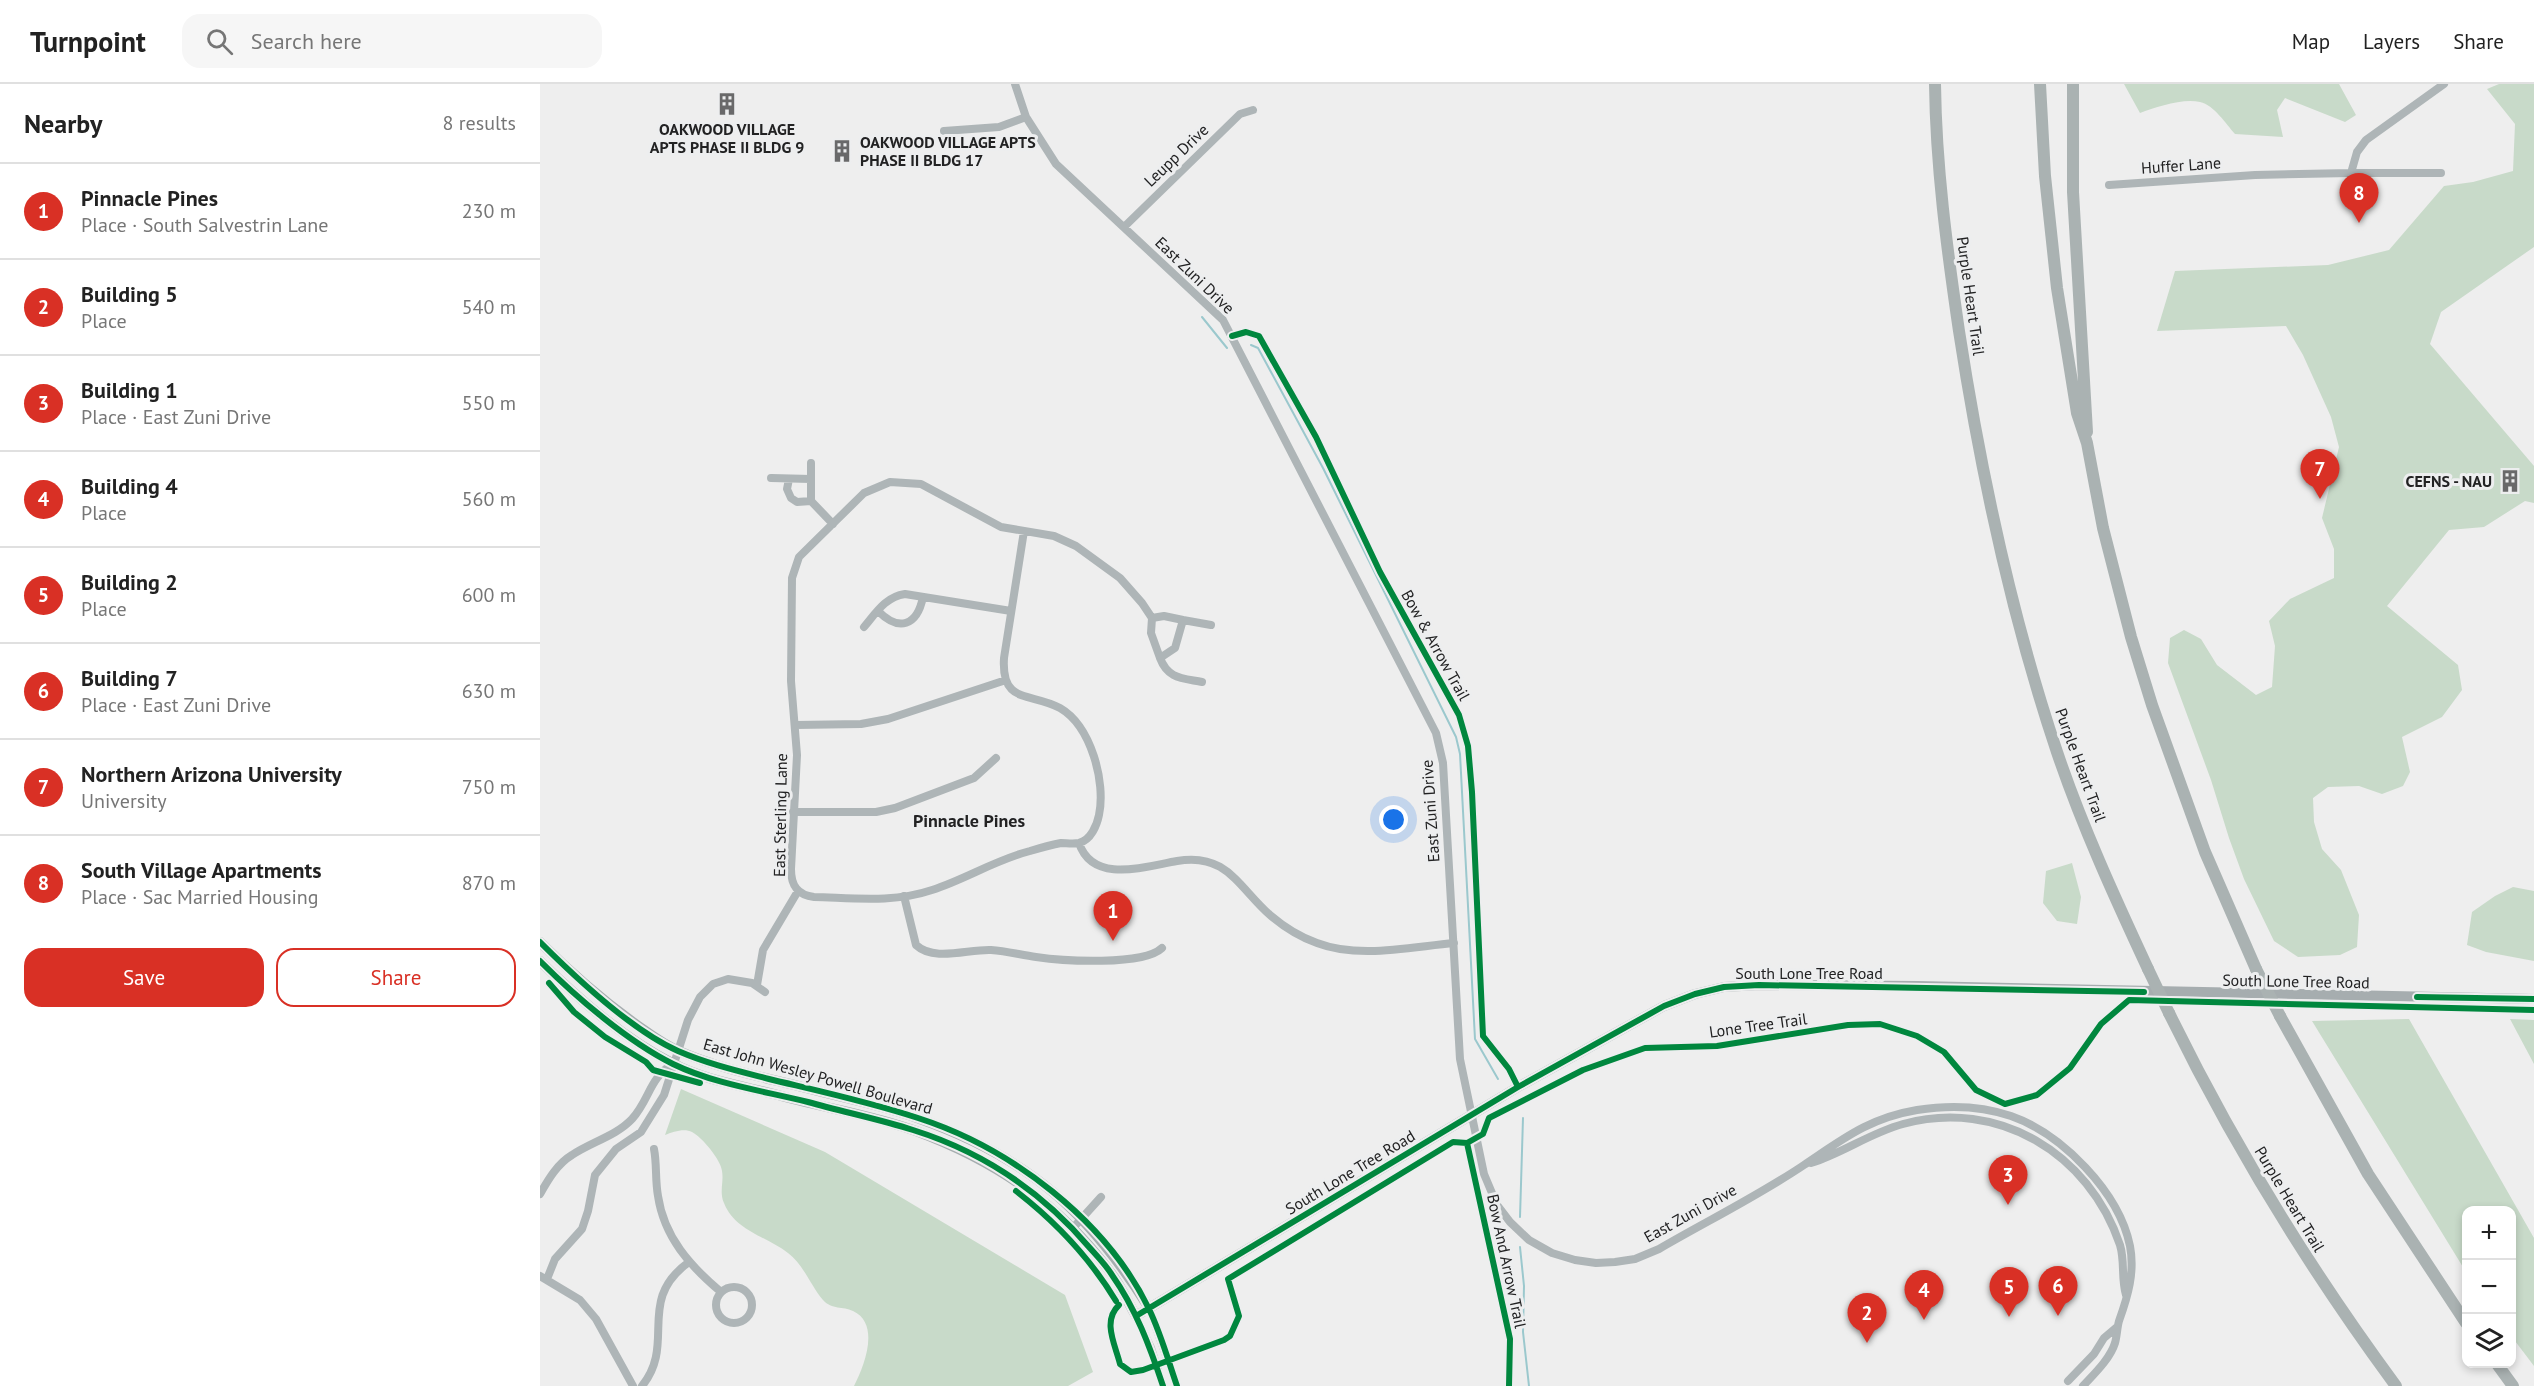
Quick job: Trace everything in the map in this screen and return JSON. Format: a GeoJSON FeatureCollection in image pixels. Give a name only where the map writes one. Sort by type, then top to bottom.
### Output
{"type":"FeatureCollection","features":[{"type":"Feature","properties":{"kind":"highway","name":"Purple Heart Trail"},"geometry":{"type":"LineString","coordinates":[[1935,84],[1947,251],[1970,401],[1994,525],[2057,752],[2100,862],[2205,1087],[2285,1225],[2358,1335],[2396,1386]]}},
{"type":"Feature","properties":{"kind":"highway"},"geometry":{"type":"LineString","coordinates":[[2040,84],[2045,176],[2057,288],[2077,413],[2087,443],[2103,528],[2131,637],[2152,705],[2205,852],[2256,969],[2334,1116],[2368,1174],[2462,1317]]}},
{"type":"Feature","properties":{"kind":"highway"},"geometry":{"type":"LineString","coordinates":[[2073,84],[2073,192],[2087,410],[2087,443]]}},
{"type":"Feature","properties":{"kind":"highway"},"geometry":{"type":"LineString","coordinates":[[2500,1368],[2513,1386]]}},
{"type":"Feature","properties":{"kind":"main road","name":"East John Wesley Powell Boulevard"},"geometry":{"type":"LineString","coordinates":[[540,942],[577,979],[618,1011],[677,1051],[721,1067],[919,1118],[964,1137],[1015,1163],[1053,1191],[1082,1217],[1122,1266],[1149,1308]]}},
{"type":"Feature","properties":{"kind":"main road","name":"East John Wesley Powell Boulevard"},"geometry":{"type":"LineString","coordinates":[[540,961],[568,989],[611,1022],[673,1064],[717,1079],[915,1131],[1008,1174],[1045,1201],[1073,1228],[1112,1274],[1136,1316]]}},
{"type":"Feature","properties":{"kind":"main road","name":"South Lone Tree Road"},"geometry":{"type":"LineString","coordinates":[[1136,1316],[1471,1115],[1664,1006],[1695,994],[1724,987],[1759,984],[1918,986],[2534,999]]}},
{"type":"Feature","properties":{"kind":"street","name":"East Zuni Drive"},"geometry":{"type":"LineString","coordinates":[[1015,84],[1026,117],[1056,164],[1222,320],[1436,733],[1443,763],[1460,1059],[1484,1174],[1497,1204],[1510,1222],[1529,1240],[1552,1253],[1575,1260],[1615,1263],[1635,1259],[1659,1250],[1804,1165],[1849,1134],[1873,1122],[1916,1110],[1967,1108],[1995,1111],[2014,1117],[2055,1141],[2092,1175],[2111,1200],[2130,1246],[2131,1285],[2117,1327],[2115,1343],[2083,1386]]}},
{"type":"Feature","properties":{"kind":"street"},"geometry":{"type":"LineString","coordinates":[[2351,172],[2357,152],[2366,140],[2444,84]]}},
{"type":"Feature","properties":{"kind":"street","name":"Leupp Drive"},"geometry":{"type":"LineString","coordinates":[[1124,227],[1240,114],[1253,110]]}},
{"type":"Feature","properties":{"kind":"street"},"geometry":{"type":"LineString","coordinates":[[944,131],[999,127],[1026,117]]}},
{"type":"Feature","properties":{"kind":"street","name":"Huffer Lane"},"geometry":{"type":"LineString","coordinates":[[2109,185],[2255,175],[2351,172],[2441,173]]}},
{"type":"Feature","properties":{"kind":"street"},"geometry":{"type":"LineString","coordinates":[[811,463],[811,501],[833,524]]}},
{"type":"Feature","properties":{"kind":"street"},"geometry":{"type":"LineString","coordinates":[[771,478],[811,479]]}},
{"type":"Feature","properties":{"kind":"street"},"geometry":{"type":"LineString","coordinates":[[789,479],[787,489],[791,498],[797,501],[811,501]]}},
{"type":"Feature","properties":{"kind":"street","name":"East Sterling Lane"},"geometry":{"type":"LineString","coordinates":[[1079,843],[1062,843],[1019,854],[931,891],[904,896],[873,899],[814,897],[805,896],[798,891],[791,877],[798,755],[791,681],[792,578],[800,557],[864,493],[881,485],[899,482],[921,484],[988,522],[1001,527],[1054,536],[1076,546],[1120,578],[1152,618]]}},
{"type":"Feature","properties":{"kind":"street"},"geometry":{"type":"LineString","coordinates":[[1024,531],[1004,658],[1006,680],[1012,690],[1019,695],[1050,704],[1065,712],[1079,727],[1092,750],[1099,775],[1100,812],[1090,835],[1079,843],[1088,858],[1106,868],[1116,870],[1186,860],[1212,863],[1235,876],[1257,902],[1285,927],[1333,948],[1362,951],[1454,943]]}},
{"type":"Feature","properties":{"kind":"street"},"geometry":{"type":"LineString","coordinates":[[864,627],[886,602],[897,595],[1011,611]]}},
{"type":"Feature","properties":{"kind":"street"},"geometry":{"type":"LineString","coordinates":[[878,611],[892,622],[906,623],[917,615],[923,597]]}},
{"type":"Feature","properties":{"kind":"street"},"geometry":{"type":"LineString","coordinates":[[1202,682],[1169,674],[1164,668],[1151,633],[1152,618],[1164,616],[1211,625]]}},
{"type":"Feature","properties":{"kind":"street"},"geometry":{"type":"LineString","coordinates":[[1160,658],[1175,648],[1183,620]]}},
{"type":"Feature","properties":{"kind":"street"},"geometry":{"type":"LineString","coordinates":[[796,725],[861,724],[888,719],[1006,680]]}},
{"type":"Feature","properties":{"kind":"street"},"geometry":{"type":"LineString","coordinates":[[794,812],[886,810],[974,778],[996,758]]}},
{"type":"Feature","properties":{"kind":"street"},"geometry":{"type":"LineString","coordinates":[[757,985],[763,950],[798,891]]}},
{"type":"Feature","properties":{"kind":"street"},"geometry":{"type":"LineString","coordinates":[[904,896],[916,945],[930,953],[992,950],[1050,958],[1134,959],[1149,957],[1162,948]]}},
{"type":"Feature","properties":{"kind":"street"},"geometry":{"type":"LineString","coordinates":[[633,1386],[591,1313],[580,1300],[544,1277],[555,1259],[582,1229],[595,1175],[616,1149],[641,1132],[664,1095],[672,1076],[673,1064],[688,1020],[700,997],[709,987],[728,979],[757,985],[765,992]]}},
{"type":"Feature","properties":{"kind":"street"},"geometry":{"type":"LineString","coordinates":[[540,1194],[553,1172],[570,1156],[616,1131],[631,1120],[644,1103],[660,1072],[673,1064]]}},
{"type":"Feature","properties":{"kind":"street"},"geometry":{"type":"LineString","coordinates":[[654,1149],[656,1185],[662,1214],[673,1239],[689,1262],[721,1292]]}},
{"type":"Feature","properties":{"kind":"street"},"geometry":{"type":"LineString","coordinates":[[1073,1228],[1101,1197]]}},
{"type":"Feature","properties":{"kind":"street"},"geometry":{"type":"LineString","coordinates":[[642,1386],[657,1360],[660,1299],[672,1278],[689,1262]]}},
{"type":"Feature","properties":{"kind":"street"},"geometry":{"type":"LineString","coordinates":[[732,1287],[747,1292],[752,1305],[745,1319],[740,1322],[728,1321],[720,1316],[716,1305],[721,1292],[732,1287]]}},
{"type":"Feature","properties":{"kind":"street","name":"East John Wesley Powell Boulevard"},"geometry":{"type":"LineString","coordinates":[[1149,1308],[1177,1386]]}},
{"type":"Feature","properties":{"kind":"street","name":"East John Wesley Powell Boulevard"},"geometry":{"type":"LineString","coordinates":[[1136,1316],[1151,1348],[1163,1386]]}},
{"type":"Feature","properties":{"kind":"street","name":"East Zuni Drive"},"geometry":{"type":"LineString","coordinates":[[2068,1381],[2094,1354],[2104,1338],[2117,1327]]}},
{"type":"Feature","properties":{"kind":"green space"},"geometry":{"type":"Polygon","coordinates":[[[2124,84],[2339,84],[2356,115],[2345,122],[2285,98],[2277,110],[2283,137],[2235,134],[2215,111],[2200,102],[2178,102],[2140,113],[2124,84]]]}},
{"type":"Feature","properties":{"kind":"green space"},"geometry":{"type":"Polygon","coordinates":[[[2499,84],[2534,84],[2534,247],[2441,312],[2430,344],[2534,466],[2534,503],[2525,501],[2484,527],[2449,530],[2387,606],[2458,665],[2462,690],[2442,717],[2402,737],[2410,772],[2403,786],[2382,794],[2359,786],[2328,787],[2313,798],[2314,822],[2322,849],[2341,870],[2359,915],[2357,947],[2340,955],[2298,957],[2274,941],[2244,879],[2168,663],[2170,638],[2184,630],[2201,639],[2217,665],[2256,695],[2272,687],[2275,646],[2269,621],[2290,599],[2334,578],[2334,549],[2322,518],[2339,447],[2331,417],[2303,355],[2286,326],[2157,331],[2175,271],[2328,265],[2389,250],[2444,186],[2473,182],[2513,171],[2515,124],[2487,89],[2499,84]]]}},
{"type":"Feature","properties":{"kind":"green space"},"geometry":{"type":"Polygon","coordinates":[[[2072,863],[2081,897],[2077,924],[2057,921],[2043,903],[2046,871],[2072,863]]]}},
{"type":"Feature","properties":{"kind":"green space"},"geometry":{"type":"Polygon","coordinates":[[[2513,887],[2534,891],[2534,961],[2486,952],[2467,945],[2472,912],[2513,887]]]}},
{"type":"Feature","properties":{"kind":"green space"},"geometry":{"type":"Polygon","coordinates":[[[2409,1019],[2516,1206],[2462,1206],[2462,1265],[2312,1021],[2409,1019]]]}},
{"type":"Feature","properties":{"kind":"green space"},"geometry":{"type":"Polygon","coordinates":[[[2510,1019],[2534,1020],[2534,1064],[2510,1019]]]}},
{"type":"Feature","properties":{"kind":"green space"},"geometry":{"type":"Polygon","coordinates":[[[681,1089],[825,1152],[1065,1295],[1093,1372],[1068,1386],[854,1386],[868,1346],[866,1326],[861,1317],[853,1311],[826,1303],[803,1269],[788,1253],[743,1227],[736,1220],[724,1203],[721,1166],[701,1139],[686,1130],[665,1135],[681,1089]]]}},
{"type":"Feature","properties":{"kind":"green space"},"geometry":{"type":"Polygon","coordinates":[[[2516,1206],[2534,1238],[2534,1366],[2516,1342],[2516,1206]]]}},
{"type":"Feature","properties":{"kind":"waterway"},"geometry":{"type":"LineString","coordinates":[[1202,317],[1227,348]]}},
{"type":"Feature","properties":{"kind":"waterway"},"geometry":{"type":"LineString","coordinates":[[1251,345],[1258,348],[1323,468],[1456,737],[1460,754],[1475,1039],[1498,1079]]}},
{"type":"Feature","properties":{"kind":"waterway"},"geometry":{"type":"LineString","coordinates":[[1520,1217],[1523,1118]]}},
{"type":"Feature","properties":{"kind":"waterway"},"geometry":{"type":"LineString","coordinates":[[1520,1247],[1524,1286],[1523,1332],[1529,1386]]}},
{"type":"Feature","properties":{"kind":"cycle path","name":"Bow & Arrow Trail"},"geometry":{"type":"LineString","coordinates":[[1232,336],[1246,332],[1259,336],[1316,437],[1380,572],[1459,715],[1468,746],[1472,792],[1483,1036],[1509,1069],[1518,1087]]}},
{"type":"Feature","properties":{"kind":"cycle path"},"geometry":{"type":"LineString","coordinates":[[540,942],[623,1017],[660,1042],[678,1051],[734,1070],[918,1118],[953,1131],[1021,1168],[1082,1217],[1131,1276],[1161,1337],[1177,1386]]}},
{"type":"Feature","properties":{"kind":"cycle path"},"geometry":{"type":"LineString","coordinates":[[540,961],[620,1031],[673,1064],[722,1082],[913,1130],[963,1150],[1010,1176],[1071,1227],[1107,1268],[1135,1315],[1163,1386]]}},
{"type":"Feature","properties":{"kind":"cycle path"},"geometry":{"type":"LineString","coordinates":[[549,983],[574,1012],[605,1037],[646,1062],[653,1070],[700,1083]]}},
{"type":"Feature","properties":{"kind":"cycle path"},"geometry":{"type":"LineString","coordinates":[[1136,1316],[1518,1087],[1664,1006],[1695,994],[1724,987],[1759,985],[2144,992]]}},
{"type":"Feature","properties":{"kind":"cycle path"},"geometry":{"type":"LineString","coordinates":[[2417,997],[2534,999]]}},
{"type":"Feature","properties":{"kind":"cycle path","name":"Lone Tree Trail"},"geometry":{"type":"LineString","coordinates":[[1119,1305],[1111,1318],[1111,1333],[1120,1364],[1131,1372],[1143,1370],[1224,1340],[1230,1336],[1239,1316],[1228,1279],[1453,1142],[1467,1143],[1483,1134],[1489,1118],[1583,1070],[1645,1048],[1717,1046],[1848,1025],[1880,1024],[1917,1036],[1944,1052],[1976,1090],[2005,1104],[2037,1095],[2070,1068],[2101,1024],[2129,1000],[2534,1010]]}},
{"type":"Feature","properties":{"kind":"cycle path","name":"Bow And Arrow Trail"},"geometry":{"type":"LineString","coordinates":[[1467,1143],[1510,1339],[1509,1386]]}},
{"type":"Feature","properties":{"kind":"cycle path"},"geometry":{"type":"LineString","coordinates":[[1016,1191],[1045,1215],[1071,1242],[1095,1270],[1116,1301]]}},
{"type":"Feature","properties":{"kind":"place","name":"OAKWOOD VILLAGE APTS PHASE II BLDG 9"},"geometry":{"type":"Point","coordinates":[727,104]}},
{"type":"Feature","properties":{"kind":"place","name":"OAKWOOD VILLAGE APTS PHASE II BLDG 17"},"geometry":{"type":"Point","coordinates":[842,151]}},
{"type":"Feature","properties":{"kind":"place","name":"South Village Apartments"},"geometry":{"type":"Point","coordinates":[2359,223]}},
{"type":"Feature","properties":{"kind":"place","name":"CEFNS - NAU"},"geometry":{"type":"Point","coordinates":[2510,481]}},
{"type":"Feature","properties":{"kind":"place","name":"Northern Arizona University"},"geometry":{"type":"Point","coordinates":[2320,499]}},
{"type":"Feature","properties":{"kind":"place","name":"Pinnacle Pines"},"geometry":{"type":"Point","coordinates":[1113,941]}},
{"type":"Feature","properties":{"kind":"place","name":"Building 1"},"geometry":{"type":"Point","coordinates":[2008,1205]}},
{"type":"Feature","properties":{"kind":"place","name":"Building 7"},"geometry":{"type":"Point","coordinates":[2058,1316]}},
{"type":"Feature","properties":{"kind":"place","name":"Building 2"},"geometry":{"type":"Point","coordinates":[2009,1317]}},
{"type":"Feature","properties":{"kind":"place","name":"Building 4"},"geometry":{"type":"Point","coordinates":[1924,1320]}},
{"type":"Feature","properties":{"kind":"place","name":"Building 5"},"geometry":{"type":"Point","coordinates":[1867,1343]}},
{"type":"Feature","properties":{"kind":"district","name":"Pinnacle Pines"},"geometry":{"type":"Point","coordinates":[969,821]}}]}
